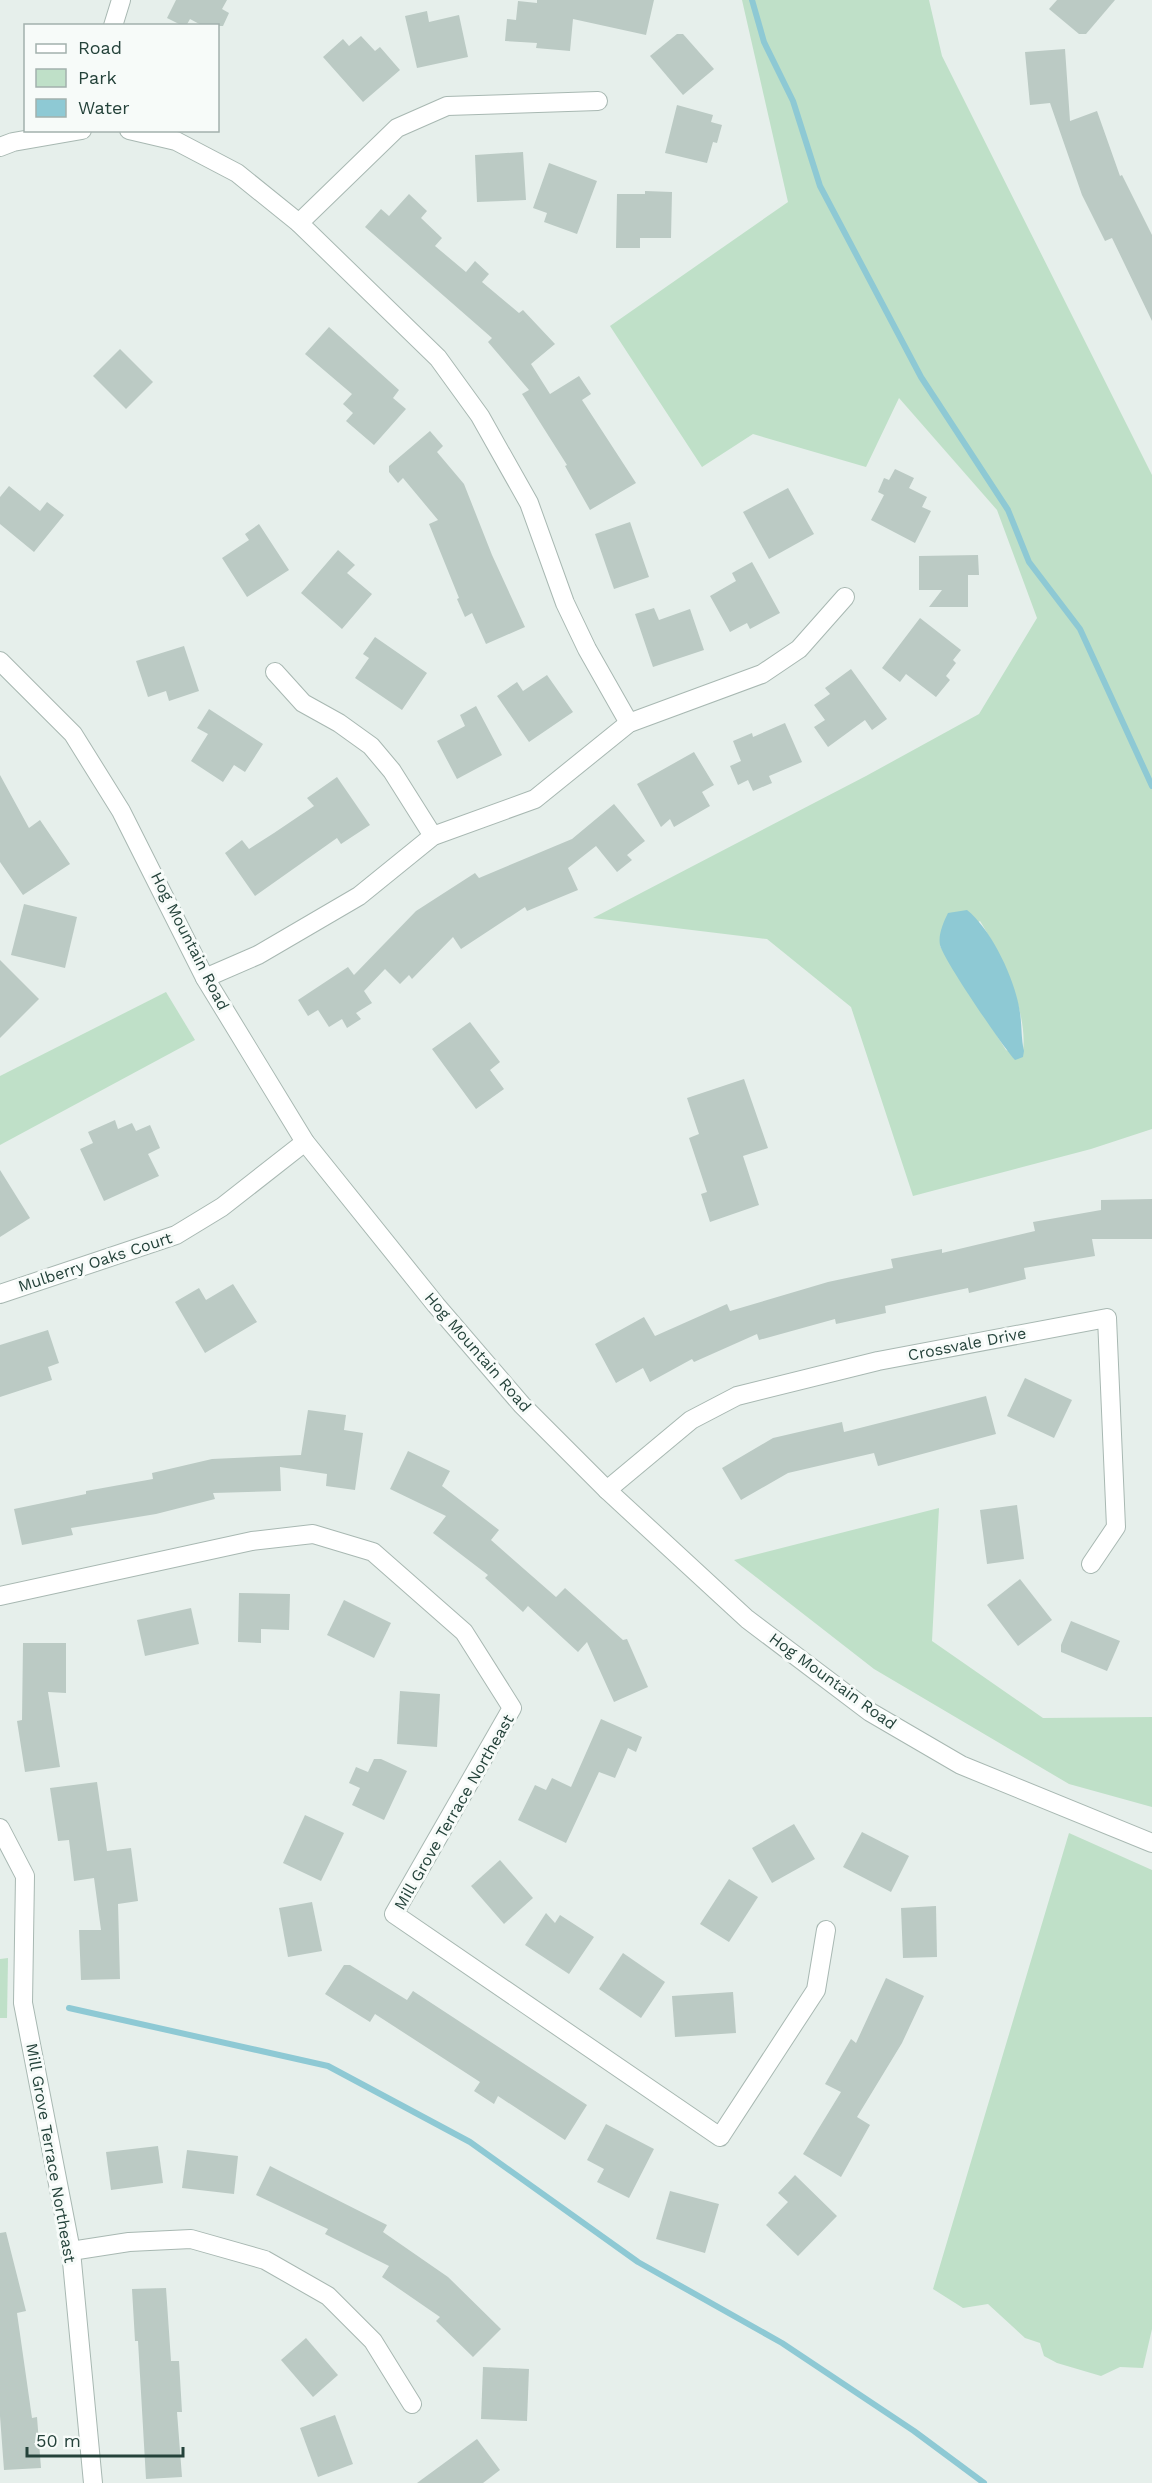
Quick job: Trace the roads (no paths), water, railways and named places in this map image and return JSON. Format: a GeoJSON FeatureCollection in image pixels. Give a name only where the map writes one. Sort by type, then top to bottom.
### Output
{"type":"FeatureCollection","features":[{"type":"Feature","properties":{"kind":"street"},"geometry":{"type":"LineString","coordinates":[[114,24],[121,0]]}},
{"type":"Feature","properties":{"kind":"street"},"geometry":{"type":"LineString","coordinates":[[299,223],[397,128],[447,106],[598,100]]}},
{"type":"Feature","properties":{"kind":"street"},"geometry":{"type":"LineString","coordinates":[[0,147],[13,142],[70,132]]}},
{"type":"Feature","properties":{"kind":"street"},"geometry":{"type":"LineString","coordinates":[[138,132],[176,141],[227,168],[299,223],[438,358],[480,416],[530,503],[564,603],[629,723]]}},
{"type":"Feature","properties":{"kind":"street"},"geometry":{"type":"LineString","coordinates":[[205,978],[258,955],[359,896],[433,836],[535,800],[629,723],[762,674],[799,649],[845,597]]}},
{"type":"Feature","properties":{"kind":"street","name":"Hog Mountain Road"},"geometry":{"type":"LineString","coordinates":[[0,661],[73,734],[122,811],[205,978],[305,1142],[436,1305],[522,1405],[607,1490],[747,1618],[870,1712],[961,1765],[1060,1808],[1152,1843]]}},
{"type":"Feature","properties":{"kind":"street"},"geometry":{"type":"LineString","coordinates":[[275,672],[303,703],[339,723],[371,746],[392,771],[433,836]]}},
{"type":"Feature","properties":{"kind":"street","name":"Mulberry Oaks Court"},"geometry":{"type":"LineString","coordinates":[[0,1294],[176,1236],[222,1207],[305,1142]]}},
{"type":"Feature","properties":{"kind":"street","name":"Crossvale Drive"},"geometry":{"type":"LineString","coordinates":[[607,1490],[691,1420],[736,1396],[878,1361],[1107,1318],[1116,1527],[1091,1564]]}},
{"type":"Feature","properties":{"kind":"street","name":"Mill Grove Terrace Northeast"},"geometry":{"type":"LineString","coordinates":[[0,1596],[252,1541],[313,1534],[374,1552],[464,1632],[512,1708],[394,1914],[720,2137],[816,1990],[826,1930]]}},
{"type":"Feature","properties":{"kind":"street","name":"Mill Grove Terrace Northeast"},"geometry":{"type":"LineString","coordinates":[[0,1828],[25,1876],[23,2003],[71,2251],[93,2483]]}},
{"type":"Feature","properties":{"kind":"street"},"geometry":{"type":"LineString","coordinates":[[71,2251],[129,2242],[191,2239],[265,2260],[328,2296],[336,2303],[373,2341],[412,2404]]}},
{"type":"Feature","properties":{"kind":"water"},"geometry":{"type":"Polygon","coordinates":[[[967,910],[994,943],[1014,986],[1020,1013],[1024,1051],[1023,1057],[1015,1060],[962,984],[940,945],[940,933],[948,913],[967,910]]]}},
{"type":"Feature","properties":{"kind":"waterway"},"geometry":{"type":"LineString","coordinates":[[752,0],[764,42],[793,101],[820,186],[921,377],[1008,510],[1029,562],[1080,629],[1152,786]]}},
{"type":"Feature","properties":{"kind":"waterway"},"geometry":{"type":"LineString","coordinates":[[69,2008],[328,2066],[470,2142],[638,2262],[782,2343],[914,2431],[984,2483]]}}]}
